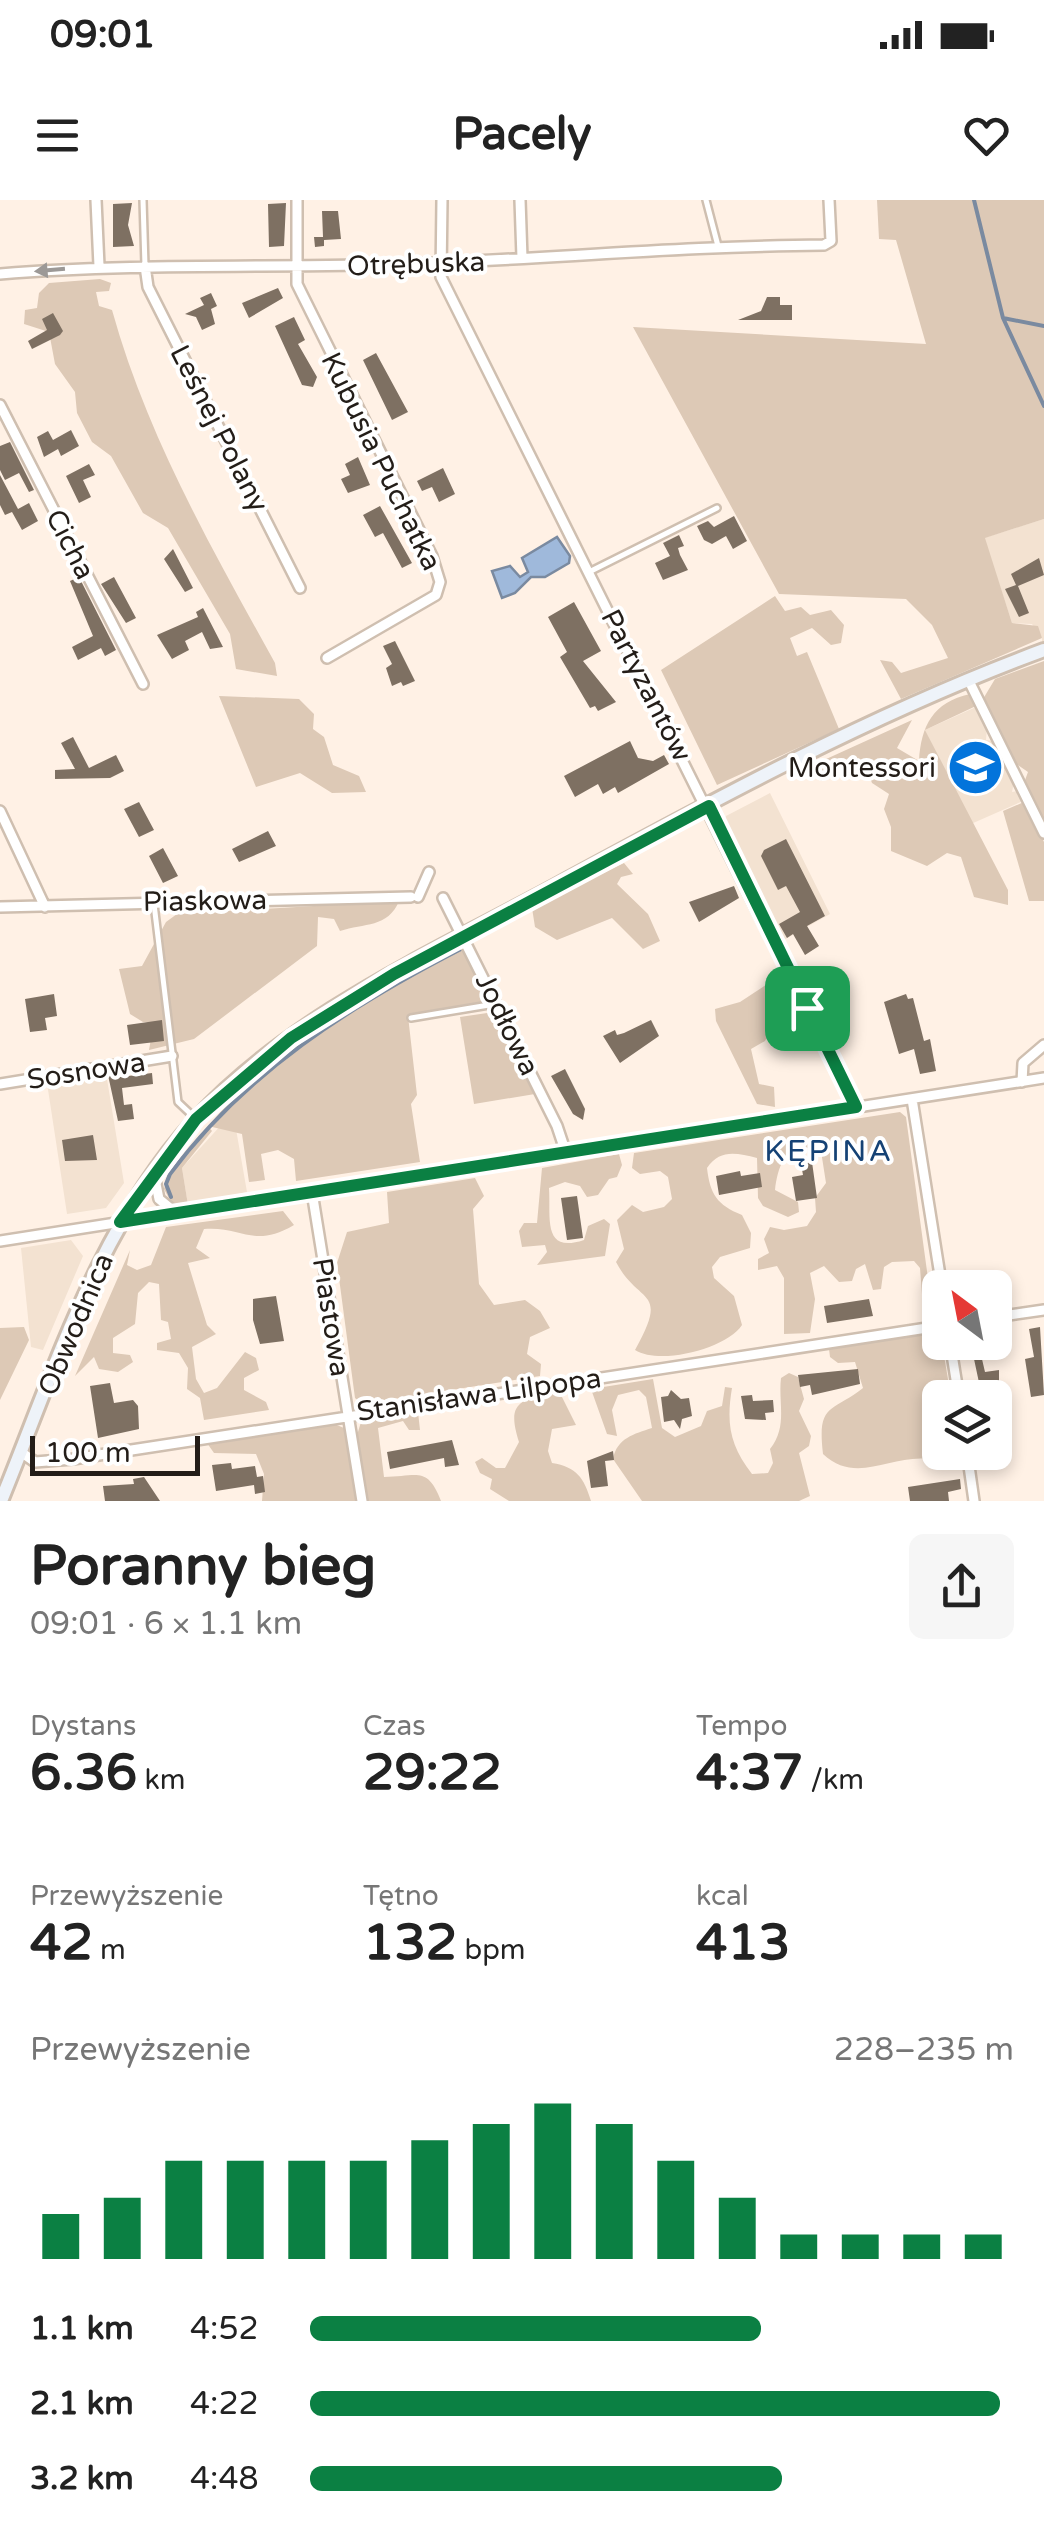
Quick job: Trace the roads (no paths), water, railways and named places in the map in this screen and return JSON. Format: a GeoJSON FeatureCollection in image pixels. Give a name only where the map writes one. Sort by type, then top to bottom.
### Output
{"type":"FeatureCollection","features":[{"type":"Feature","properties":{"kind":"main road","name":"Obwodnica"},"geometry":{"type":"LineString","coordinates":[[1,1501],[86,1291],[120,1222],[196,1119],[291,1038],[356,994],[709,806],[969,681],[1044,650]]}},
{"type":"Feature","properties":{"kind":"street"},"geometry":{"type":"LineString","coordinates":[[96,200],[99,266]]}},
{"type":"Feature","properties":{"kind":"street","name":"Kubusia Puchatka"},"geometry":{"type":"LineString","coordinates":[[298,200],[297,284],[432,556],[440,582],[436,595],[327,658]]}},
{"type":"Feature","properties":{"kind":"street","name":"Partyzantów"},"geometry":{"type":"LineString","coordinates":[[442,200],[444,281],[856,1107]]}},
{"type":"Feature","properties":{"kind":"street"},"geometry":{"type":"LineString","coordinates":[[520,200],[522,258]]}},
{"type":"Feature","properties":{"kind":"street","name":"Otrębuska"},"geometry":{"type":"LineString","coordinates":[[0,274],[99,266],[298,267],[718,246],[824,245],[831,240],[829,200]]}},
{"type":"Feature","properties":{"kind":"street","name":"Leśnej Polany"},"geometry":{"type":"LineString","coordinates":[[144,266],[148,287],[300,588]]}},
{"type":"Feature","properties":{"kind":"street","name":"Cicha"},"geometry":{"type":"LineString","coordinates":[[0,404],[142,684]]}},
{"type":"Feature","properties":{"kind":"street"},"geometry":{"type":"LineString","coordinates":[[969,681],[1044,832]]}},
{"type":"Feature","properties":{"kind":"street"},"geometry":{"type":"LineString","coordinates":[[0,810],[45,906]]}},
{"type":"Feature","properties":{"kind":"street","name":"Piaskowa"},"geometry":{"type":"LineString","coordinates":[[0,907],[414,897],[429,872]]}},
{"type":"Feature","properties":{"kind":"street","name":"Jodłowa"},"geometry":{"type":"LineString","coordinates":[[443,898],[558,1126],[566,1153]]}},
{"type":"Feature","properties":{"kind":"street"},"geometry":{"type":"LineString","coordinates":[[1022,1082],[1023,1063],[1044,1045]]}},
{"type":"Feature","properties":{"kind":"street","name":"Sosnowa"},"geometry":{"type":"LineString","coordinates":[[0,1084],[172,1056]]}},
{"type":"Feature","properties":{"kind":"street"},"geometry":{"type":"LineString","coordinates":[[0,1242],[1044,1078]]}},
{"type":"Feature","properties":{"kind":"street"},"geometry":{"type":"LineString","coordinates":[[912,1099],[939,1270]]}},
{"type":"Feature","properties":{"kind":"street"},"geometry":{"type":"LineString","coordinates":[[154,1173],[159,1199],[176,1213]]}},
{"type":"Feature","properties":{"kind":"street","name":"Piastowa"},"geometry":{"type":"LineString","coordinates":[[312,1192],[362,1501]]}},
{"type":"Feature","properties":{"kind":"street"},"geometry":{"type":"LineString","coordinates":[[1012,1315],[1044,1310]]}},
{"type":"Feature","properties":{"kind":"street","name":"Stanisława Lilpopa"},"geometry":{"type":"LineString","coordinates":[[21,1452],[36,1462],[74,1458],[922,1329]]}},
{"type":"Feature","properties":{"kind":"street"},"geometry":{"type":"LineString","coordinates":[[970,1470],[974,1501]]}},
{"type":"Feature","properties":{"kind":"lane"},"geometry":{"type":"LineString","coordinates":[[143,200],[144,266]]}},
{"type":"Feature","properties":{"kind":"lane"},"geometry":{"type":"LineString","coordinates":[[706,200],[718,246]]}},
{"type":"Feature","properties":{"kind":"lane"},"geometry":{"type":"LineString","coordinates":[[589,572],[717,508]]}},
{"type":"Feature","properties":{"kind":"lane"},"geometry":{"type":"LineString","coordinates":[[154,901],[179,1104],[196,1119]]}},
{"type":"Feature","properties":{"kind":"lane"},"geometry":{"type":"LineString","coordinates":[[412,1018],[498,1003]]}},
{"type":"Feature","properties":{"kind":"water"},"geometry":{"type":"Polygon","coordinates":[[[557,537],[570,556],[569,563],[545,577],[531,577],[515,593],[502,598],[492,571],[510,566],[520,577],[528,572],[522,558],[557,537]]]}},
{"type":"Feature","properties":{"kind":"waterway"},"geometry":{"type":"LineString","coordinates":[[974,200],[1003,318],[1044,326]]}},
{"type":"Feature","properties":{"kind":"waterway"},"geometry":{"type":"LineString","coordinates":[[1003,318],[1044,406]]}},
{"type":"Feature","properties":{"kind":"waterway"},"geometry":{"type":"LineString","coordinates":[[171,1197],[166,1184],[170,1174],[200,1137],[266,1073],[340,1018],[461,949]]}},
{"type":"Feature","properties":{"kind":"place","name":"Montessori"},"geometry":{"type":"Point","coordinates":[975,767]}},
{"type":"Feature","properties":{"kind":"district","name":"KĘPINA"},"geometry":{"type":"Point","coordinates":[829,1151]}}]}
